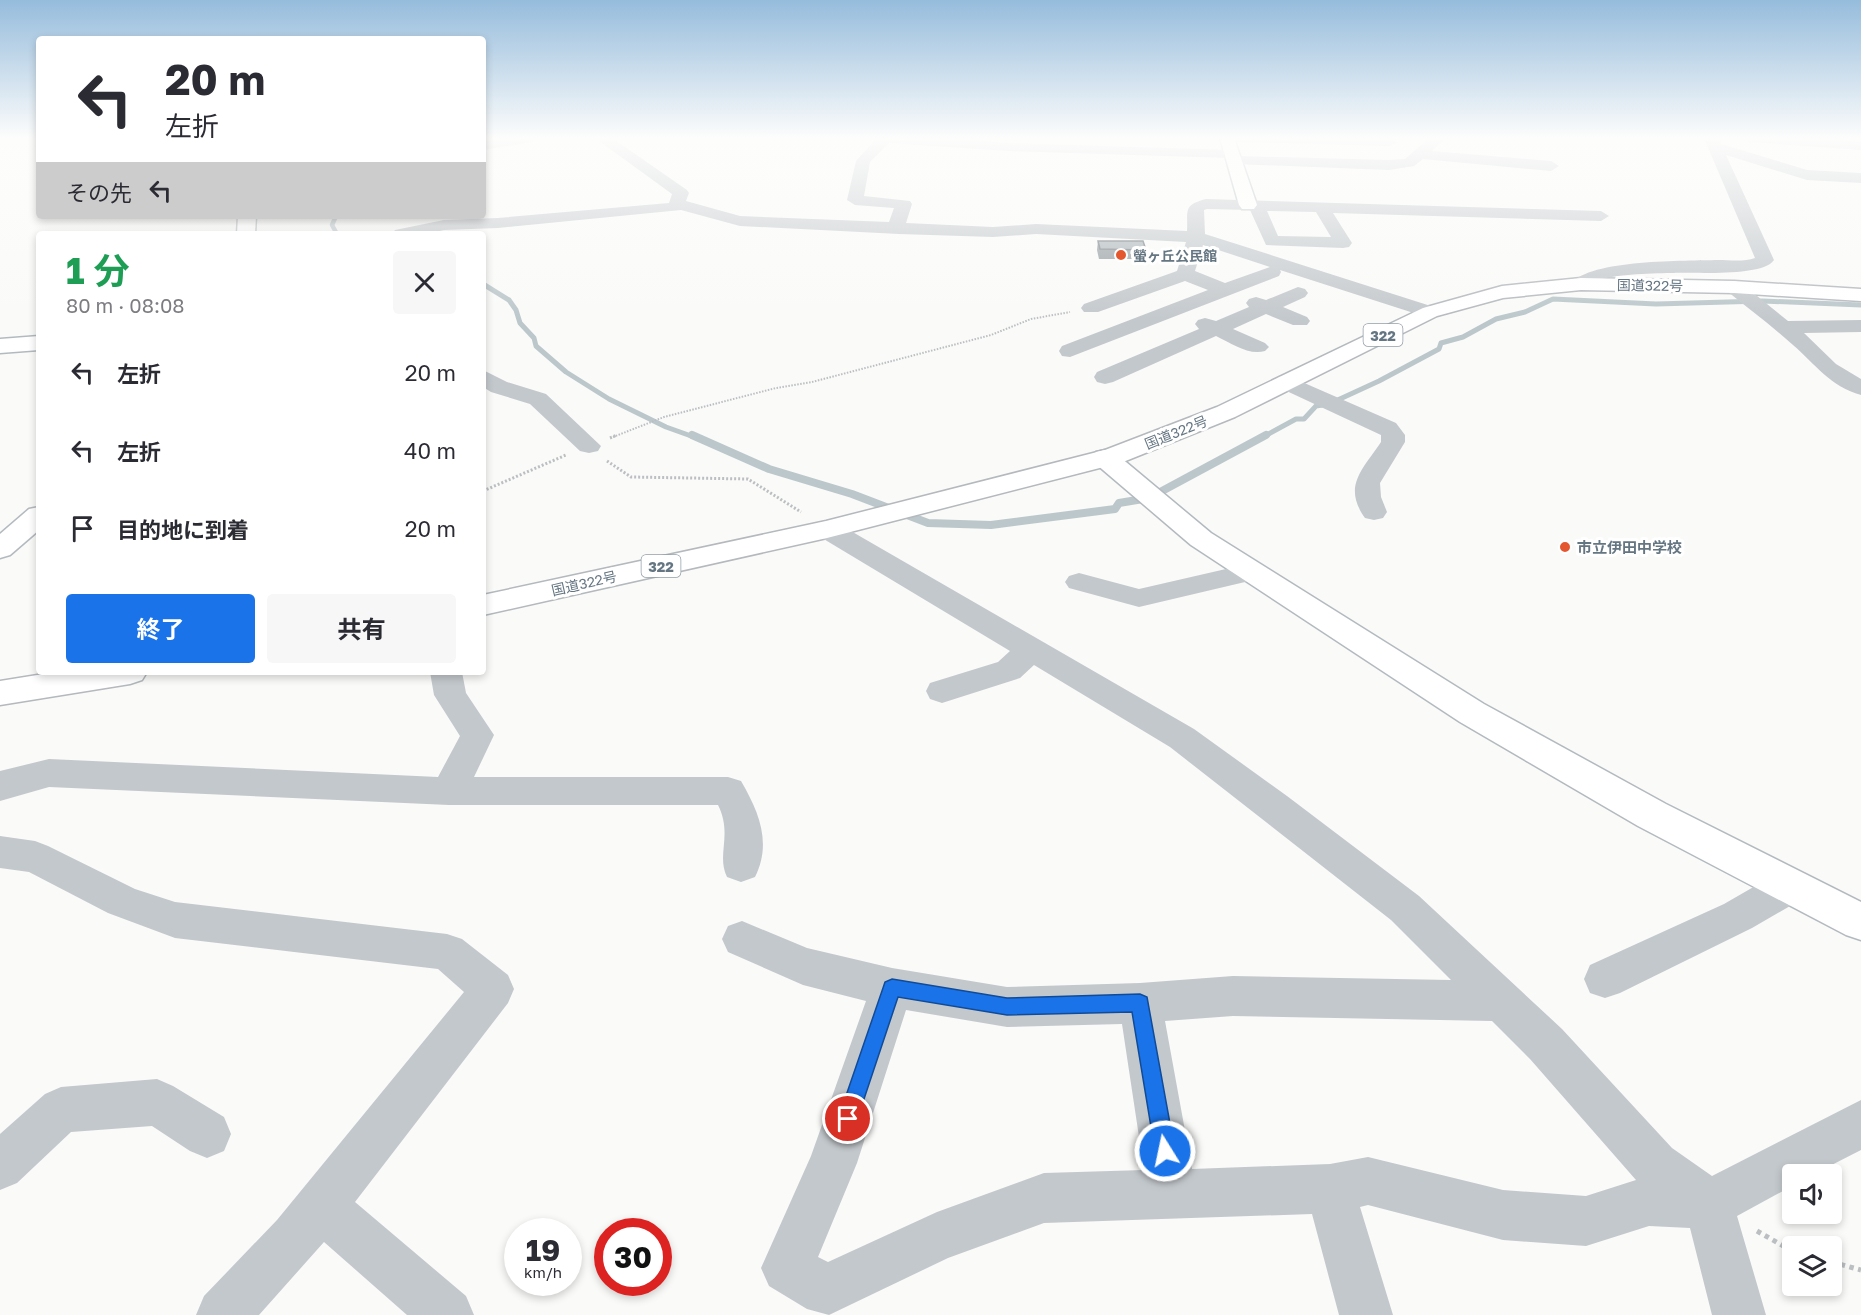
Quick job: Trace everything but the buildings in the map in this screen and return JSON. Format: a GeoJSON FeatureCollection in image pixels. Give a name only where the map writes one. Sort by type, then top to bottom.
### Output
{"type":"FeatureCollection","features":[{"type":"Feature","properties":{"kind":"main road"},"geometry":{"type":"LineString","coordinates":[[1250,199],[1252,205]]}},
{"type":"Feature","properties":{"kind":"main road","name":"国道322号"},"geometry":{"type":"LineString","coordinates":[[486,604],[833,527],[1105,459],[1226,412],[1430,312],[1502,292],[1581,284],[1746,297],[1861,295]]}},
{"type":"Feature","properties":{"kind":"main road"},"geometry":{"type":"LineString","coordinates":[[0,346],[36,343]]}},
{"type":"Feature","properties":{"kind":"main road"},"geometry":{"type":"LineString","coordinates":[[1105,459],[1201,539],[1472,713],[1652,815],[1861,922]]}},
{"type":"Feature","properties":{"kind":"main road"},"geometry":{"type":"LineString","coordinates":[[0,549],[36,518]]}},
{"type":"Feature","properties":{"kind":"main road"},"geometry":{"type":"LineString","coordinates":[[0,693],[111,675]]}},
{"type":"Feature","properties":{"kind":"street"},"geometry":{"type":"LineString","coordinates":[[415,231],[444,225],[498,223],[675,207],[678,199]]}},
{"type":"Feature","properties":{"kind":"street"},"geometry":{"type":"LineString","coordinates":[[855,199],[904,204],[897,222],[899,229]]}},
{"type":"Feature","properties":{"kind":"street"},"geometry":{"type":"LineString","coordinates":[[1509,199],[1524,215]]}},
{"type":"Feature","properties":{"kind":"street"},"geometry":{"type":"LineString","coordinates":[[1528,199],[1562,200]]}},
{"type":"Feature","properties":{"kind":"street"},"geometry":{"type":"LineString","coordinates":[[1581,284],[1594,275],[1652,268],[1752,265],[1765,260],[1738,199]]}},
{"type":"Feature","properties":{"kind":"street"},"geometry":{"type":"LineString","coordinates":[[676,204],[740,221],[978,232],[1013,232],[1036,229],[1196,237],[1430,312]]}},
{"type":"Feature","properties":{"kind":"street"},"geometry":{"type":"LineString","coordinates":[[1185,274],[1196,237],[1196,207],[1206,204],[1524,215],[1600,221]]}},
{"type":"Feature","properties":{"kind":"street"},"geometry":{"type":"LineString","coordinates":[[1252,205],[1272,241],[1343,243],[1323,208]]}},
{"type":"Feature","properties":{"kind":"street"},"geometry":{"type":"LineString","coordinates":[[1389,211],[1404,228]]}},
{"type":"Feature","properties":{"kind":"street"},"geometry":{"type":"LineString","coordinates":[[1240,223],[1264,224]]}},
{"type":"Feature","properties":{"kind":"street"},"geometry":{"type":"LineString","coordinates":[[1333,226],[1357,227]]}},
{"type":"Feature","properties":{"kind":"street"},"geometry":{"type":"LineString","coordinates":[[914,247],[978,232]]}},
{"type":"Feature","properties":{"kind":"street"},"geometry":{"type":"LineString","coordinates":[[1070,351],[1272,272]]}},
{"type":"Feature","properties":{"kind":"street"},"geometry":{"type":"LineString","coordinates":[[1087,312],[1185,274],[1300,321]]}},
{"type":"Feature","properties":{"kind":"street"},"geometry":{"type":"LineString","coordinates":[[1133,293],[1258,347]]}},
{"type":"Feature","properties":{"kind":"street"},"geometry":{"type":"LineString","coordinates":[[1105,377],[1299,293]]}},
{"type":"Feature","properties":{"kind":"street"},"geometry":{"type":"LineString","coordinates":[[1746,297],[1783,327],[1828,369],[1861,388]]}},
{"type":"Feature","properties":{"kind":"street"},"geometry":{"type":"LineString","coordinates":[[1087,312],[1117,333],[1189,366]]}},
{"type":"Feature","properties":{"kind":"street"},"geometry":{"type":"LineString","coordinates":[[1783,327],[1861,326]]}},
{"type":"Feature","properties":{"kind":"street"},"geometry":{"type":"LineString","coordinates":[[486,378],[499,387],[538,399],[589,446]]}},
{"type":"Feature","properties":{"kind":"street"},"geometry":{"type":"LineString","coordinates":[[1286,382],[1388,428],[1393,435],[1393,442],[1367,483],[1368,497],[1374,512]]}},
{"type":"Feature","properties":{"kind":"street"},"geometry":{"type":"LineString","coordinates":[[833,527],[1182,738],[1405,908],[1546,1044],[1655,1165],[1710,1204],[1739,1315]]}},
{"type":"Feature","properties":{"kind":"street"},"geometry":{"type":"LineString","coordinates":[[1079,582],[1139,598],[1252,572]]}},
{"type":"Feature","properties":{"kind":"street"},"geometry":{"type":"LineString","coordinates":[[942,692],[1009,670],[1032,649]]}},
{"type":"Feature","properties":{"kind":"street"},"geometry":{"type":"LineString","coordinates":[[447,675],[450,695],[477,735],[449,791]]}},
{"type":"Feature","properties":{"kind":"street"},"geometry":{"type":"LineString","coordinates":[[0,787],[6,783],[49,773],[449,791],[728,791],[744,818],[745,843],[741,866]]}},
{"type":"Feature","properties":{"kind":"street"},"geometry":{"type":"LineString","coordinates":[[0,852],[35,857],[122,901],[175,920],[447,952],[493,988],[295,1238],[223,1315]]}},
{"type":"Feature","properties":{"kind":"street"},"geometry":{"type":"LineString","coordinates":[[1605,979],[1738,916],[1790,886]]}},
{"type":"Feature","properties":{"kind":"street"},"geometry":{"type":"LineString","coordinates":[[742,939],[803,966],[892,988],[1007,1007],[1140,1003],[1233,996],[1502,1001]]}},
{"type":"Feature","properties":{"kind":"street"},"geometry":{"type":"LineString","coordinates":[[892,988],[833,1163],[787,1268],[826,1290],[937,1237],[1044,1198],[1330,1189],[1368,1181],[1503,1215],[1586,1221],[1649,1201],[1710,1204],[1861,1124]]}},
{"type":"Feature","properties":{"kind":"street"},"geometry":{"type":"LineString","coordinates":[[1140,1003],[1172,1194]]}},
{"type":"Feature","properties":{"kind":"street"},"geometry":{"type":"LineString","coordinates":[[0,1166],[62,1110],[157,1102],[207,1134]]}},
{"type":"Feature","properties":{"kind":"street"},"geometry":{"type":"LineString","coordinates":[[1330,1189],[1366,1315]]}},
{"type":"Feature","properties":{"kind":"street"},"geometry":{"type":"LineString","coordinates":[[321,1206],[447,1315]]}},
{"type":"Feature","properties":{"kind":"path"},"geometry":{"type":"LineString","coordinates":[[486,490],[664,417],[776,388],[812,382],[991,335],[1031,319],[1087,312]]}},
{"type":"Feature","properties":{"kind":"path"},"geometry":{"type":"LineString","coordinates":[[589,446],[631,477],[748,479],[833,527]]}},
{"type":"Feature","properties":{"kind":"path"},"geometry":{"type":"LineString","coordinates":[[1842,1265],[1861,1270]]}},
{"type":"Feature","properties":{"kind":"waterway"},"geometry":{"type":"LineString","coordinates":[[335,219],[332,225],[335,231]]}},
{"type":"Feature","properties":{"kind":"waterway"},"geometry":{"type":"LineString","coordinates":[[486,286],[509,300],[516,310],[520,323],[534,338],[536,346],[566,372],[609,399],[666,427],[694,437]]}},
{"type":"Feature","properties":{"kind":"waterway"},"geometry":{"type":"LineString","coordinates":[[1263,437],[1296,419],[1304,419],[1316,406],[1329,404],[1379,381],[1439,349],[1441,343],[1463,337],[1496,319],[1525,312],[1553,299],[1656,304],[1763,301],[1861,305]]}},
{"type":"Feature","properties":{"kind":"waterway"},"geometry":{"type":"LineString","coordinates":[[692,435],[769,469],[852,494],[928,523],[991,525],[1115,509],[1119,503],[1149,498],[1266,435]]}},
{"type":"Feature","properties":{"kind":"place","name":"螢ヶ丘公民館"},"geometry":{"type":"Point","coordinates":[1121,255]}},
{"type":"Feature","properties":{"kind":"place","name":"市立伊田中学校"},"geometry":{"type":"Point","coordinates":[1565,547]}},
{"type":"Feature","properties":{"kind":"route"},"geometry":{"type":"LineString","coordinates":[[848,1119],[892,988],[1007,1007],[1140,1003],[1165,1151]]}}]}
